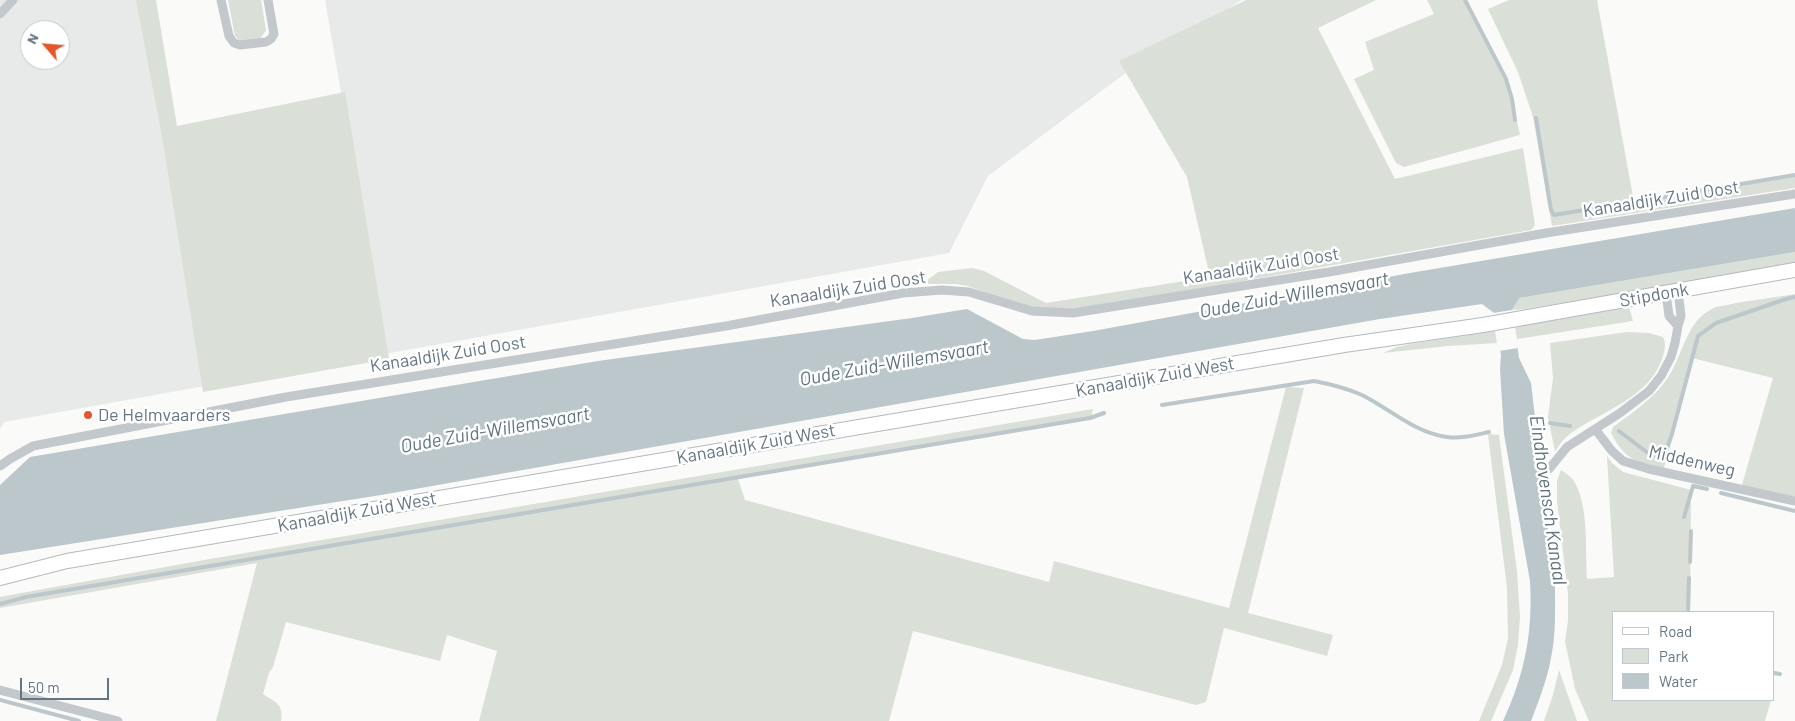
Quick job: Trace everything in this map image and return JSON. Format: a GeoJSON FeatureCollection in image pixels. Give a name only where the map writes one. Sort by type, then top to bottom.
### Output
{"type":"FeatureCollection","features":[{"type":"Feature","properties":{"kind":"main road","name":"Stipdonk"},"geometry":{"type":"LineString","coordinates":[[1514,320],[1795,270]]}},
{"type":"Feature","properties":{"kind":"main road","name":"Kanaaldijk Zuid West"},"geometry":{"type":"LineString","coordinates":[[0,578],[67,561],[1344,345],[1514,320]]}},
{"type":"Feature","properties":{"kind":"street"},"geometry":{"type":"LineString","coordinates":[[0,14],[13,0]]}},
{"type":"Feature","properties":{"kind":"street"},"geometry":{"type":"LineString","coordinates":[[221,0],[229,36],[234,43],[240,45],[266,42],[272,39],[274,34],[268,0]]}},
{"type":"Feature","properties":{"kind":"street","name":"Kanaaldijk Zuid Oost"},"geometry":{"type":"LineString","coordinates":[[0,466],[33,446],[286,397],[726,326],[903,293],[942,290],[969,292],[1032,311],[1072,313],[1329,272],[1546,233],[1795,194]]}},
{"type":"Feature","properties":{"kind":"street"},"geometry":{"type":"LineString","coordinates":[[1549,469],[1567,447],[1620,413],[1649,391],[1661,376],[1676,343],[1681,316],[1672,291]]}},
{"type":"Feature","properties":{"kind":"street","name":"Middenweg"},"geometry":{"type":"LineString","coordinates":[[1595,429],[1612,451],[1623,461],[1649,469],[1795,501]]}},
{"type":"Feature","properties":{"kind":"street"},"geometry":{"type":"LineString","coordinates":[[0,690],[118,721]]}},
{"type":"Feature","properties":{"kind":"shaded area"},"geometry":{"type":"Polygon","coordinates":[[[0,0],[150,0],[171,134],[342,98],[325,0],[1242,0],[1131,69],[988,176],[949,253],[4,422],[0,429],[0,0]]]}},
{"type":"Feature","properties":{"kind":"green space"},"geometry":{"type":"Polygon","coordinates":[[[136,0],[156,0],[177,126],[345,92],[389,359],[203,392],[163,142],[136,0]]]}},
{"type":"Feature","properties":{"kind":"green space"},"geometry":{"type":"Polygon","coordinates":[[[228,0],[261,0],[266,30],[260,39],[242,43],[235,36],[228,0]]]}},
{"type":"Feature","properties":{"kind":"green space"},"geometry":{"type":"Polygon","coordinates":[[[1246,0],[1376,0],[1318,28],[1395,179],[1523,148],[1535,225],[1531,230],[1085,308],[1045,312],[1024,307],[968,286],[922,284],[938,272],[972,268],[984,271],[1046,303],[1210,277],[1187,177],[1119,61],[1246,0]]]}},
{"type":"Feature","properties":{"kind":"green space"},"geometry":{"type":"Polygon","coordinates":[[[1427,0],[1463,0],[1510,91],[1520,135],[1404,167],[1396,163],[1354,79],[1374,70],[1365,42],[1434,14],[1427,0]]]}},
{"type":"Feature","properties":{"kind":"green space"},"geometry":{"type":"Polygon","coordinates":[[[1509,0],[1597,0],[1634,202],[1795,175],[1795,188],[1552,226],[1533,117],[1518,72],[1488,9],[1509,0]]]}},
{"type":"Feature","properties":{"kind":"green space"},"geometry":{"type":"Polygon","coordinates":[[[1795,252],[1795,264],[1512,310],[1518,298],[1795,252]]]}},
{"type":"Feature","properties":{"kind":"green space"},"geometry":{"type":"Polygon","coordinates":[[[1795,294],[1795,501],[1741,488],[1773,378],[1692,358],[1664,468],[1645,464],[1626,455],[1611,433],[1613,427],[1642,405],[1667,379],[1690,331],[1703,315],[1717,307],[1795,294]]]}},
{"type":"Feature","properties":{"kind":"green space"},"geometry":{"type":"Polygon","coordinates":[[[1629,307],[1633,321],[1517,339],[1515,327],[1629,307]]]}},
{"type":"Feature","properties":{"kind":"green space"},"geometry":{"type":"Polygon","coordinates":[[[1495,331],[1497,343],[1383,353],[1410,344],[1495,331]]]}},
{"type":"Feature","properties":{"kind":"green space"},"geometry":{"type":"Polygon","coordinates":[[[1627,332],[1649,333],[1663,337],[1664,351],[1657,370],[1648,383],[1636,393],[1570,434],[1561,442],[1555,452],[1548,417],[1553,378],[1550,343],[1627,332]]]}},
{"type":"Feature","properties":{"kind":"green space"},"geometry":{"type":"Polygon","coordinates":[[[1286,387],[1304,388],[1248,613],[1333,635],[1327,656],[1224,628],[1206,702],[1196,705],[913,631],[889,721],[479,721],[497,651],[447,635],[440,661],[286,622],[263,694],[280,707],[281,721],[216,721],[257,563],[0,608],[0,597],[5,596],[204,560],[1093,409],[1091,418],[738,479],[745,500],[1049,582],[1054,561],[1229,608],[1286,387]]]}},
{"type":"Feature","properties":{"kind":"green space"},"geometry":{"type":"Polygon","coordinates":[[[1488,434],[1499,435],[1517,571],[1520,617],[1518,645],[1513,670],[1491,721],[1479,721],[1502,665],[1508,638],[1507,588],[1488,434]]]}},
{"type":"Feature","properties":{"kind":"green space"},"geometry":{"type":"Polygon","coordinates":[[[1607,456],[1623,472],[1691,490],[1690,611],[1612,611],[1612,701],[1771,701],[1765,721],[1589,721],[1575,689],[1565,641],[1568,621],[1568,594],[1557,501],[1557,481],[1561,470],[1575,483],[1582,504],[1586,530],[1587,579],[1614,577],[1607,456]]]}},
{"type":"Feature","properties":{"kind":"green space"},"geometry":{"type":"Polygon","coordinates":[[[1559,670],[1577,721],[1544,721],[1559,670]]]}},
{"type":"Feature","properties":{"kind":"water","name":"Oude Zuid-Willemsvaart"},"geometry":{"type":"Polygon","coordinates":[[[1795,208],[1795,252],[1519,298],[1512,310],[1519,358],[1531,383],[1555,588],[1553,649],[1545,682],[1531,721],[1503,721],[1517,686],[1526,652],[1531,600],[1530,581],[1504,434],[1500,369],[1501,355],[1494,313],[1482,304],[1380,319],[381,495],[0,555],[0,485],[30,457],[598,361],[967,309],[1023,339],[1035,340],[1410,273],[1795,208]]]}},
{"type":"Feature","properties":{"kind":"pier"},"geometry":{"type":"Polygon","coordinates":[[[1512,310],[1518,348],[1499,351],[1493,313],[1512,310]]]}},
{"type":"Feature","properties":{"kind":"waterway"},"geometry":{"type":"LineString","coordinates":[[1465,0],[1506,79],[1512,99],[1515,120]]}},
{"type":"Feature","properties":{"kind":"waterway"},"geometry":{"type":"LineString","coordinates":[[1536,118],[1551,210],[1554,215],[1795,175]]}},
{"type":"Feature","properties":{"kind":"waterway"},"geometry":{"type":"LineString","coordinates":[[1664,457],[1698,336],[1716,323],[1795,297]]}},
{"type":"Feature","properties":{"kind":"waterway"},"geometry":{"type":"LineString","coordinates":[[1162,405],[1314,381],[1338,386],[1362,395],[1413,426],[1435,435],[1457,437],[1489,432]]}},
{"type":"Feature","properties":{"kind":"waterway"},"geometry":{"type":"LineString","coordinates":[[0,604],[26,597],[1090,418],[1104,413]]}},
{"type":"Feature","properties":{"kind":"waterway","name":"Eindhovensch Kanaal"},"geometry":{"type":"LineString","coordinates":[[1550,423],[1570,426]]}},
{"type":"Feature","properties":{"kind":"waterway"},"geometry":{"type":"LineString","coordinates":[[1619,431],[1648,453],[1700,468]]}},
{"type":"Feature","properties":{"kind":"waterway"},"geometry":{"type":"LineString","coordinates":[[1684,517],[1693,486],[1707,489]]}},
{"type":"Feature","properties":{"kind":"waterway"},"geometry":{"type":"LineString","coordinates":[[1721,493],[1795,511]]}},
{"type":"Feature","properties":{"kind":"waterway"},"geometry":{"type":"LineString","coordinates":[[1690,562],[1691,531]]}},
{"type":"Feature","properties":{"kind":"waterway"},"geometry":{"type":"LineString","coordinates":[[1688,611],[1689,578]]}},
{"type":"Feature","properties":{"kind":"waterway"},"geometry":{"type":"LineString","coordinates":[[1775,673],[1780,674]]}},
{"type":"Feature","properties":{"kind":"waterway"},"geometry":{"type":"LineString","coordinates":[[0,700],[79,721]]}},
{"type":"Feature","properties":{"kind":"place","name":"De Helmvaarders"},"geometry":{"type":"Point","coordinates":[88,415]}}]}
